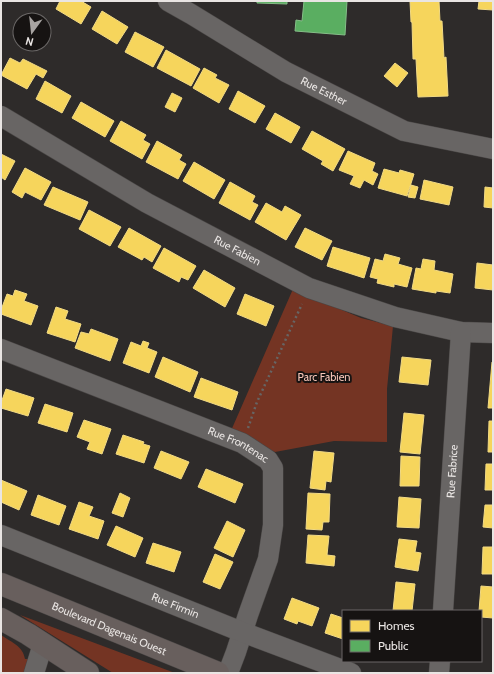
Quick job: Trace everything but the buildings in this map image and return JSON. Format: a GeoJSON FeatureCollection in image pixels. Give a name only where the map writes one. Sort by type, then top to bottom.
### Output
{"type":"FeatureCollection","features":[{"type":"Feature","properties":{"kind":"main road","name":"Boulevard Dagenais Ouest"},"geometry":{"type":"LineString","coordinates":[[1,584],[218,673]]}},
{"type":"Feature","properties":{"kind":"main road"},"geometry":{"type":"LineString","coordinates":[[1,619],[88,673]]}},
{"type":"Feature","properties":{"kind":"street","name":"Rue Esther"},"geometry":{"type":"LineString","coordinates":[[168,1],[194,7],[286,72],[404,131],[493,149]]}},
{"type":"Feature","properties":{"kind":"street","name":"Rue Fabien"},"geometry":{"type":"LineString","coordinates":[[1,116],[147,203],[309,288],[395,317],[461,332],[493,333]]}},
{"type":"Feature","properties":{"kind":"street","name":"Rue Fabrice"},"geometry":{"type":"LineString","coordinates":[[443,610],[461,332]]}},
{"type":"Feature","properties":{"kind":"street","name":"Rue Frontenac"},"geometry":{"type":"LineString","coordinates":[[1,349],[242,443],[268,460],[273,468],[273,525],[268,559],[228,673]]}},
{"type":"Feature","properties":{"kind":"street","name":"Rue Firmin"},"geometry":{"type":"LineString","coordinates":[[1,535],[242,632],[351,673]]}},
{"type":"Feature","properties":{"kind":"street"},"geometry":{"type":"LineString","coordinates":[[34,673],[43,644]]}},
{"type":"Feature","properties":{"kind":"street"},"geometry":{"type":"LineString","coordinates":[[439,673],[440,662]]}},
{"type":"Feature","properties":{"kind":"path"},"geometry":{"type":"LineString","coordinates":[[242,443],[257,402],[309,288]]}},
{"type":"Feature","properties":{"kind":"green space","name":"Parc Fabien"},"geometry":{"type":"Polygon","coordinates":[[[293,289],[361,318],[393,326],[387,389],[387,442],[334,441],[275,452],[230,433],[293,289]]]}},
{"type":"Feature","properties":{"kind":"green space"},"geometry":{"type":"Polygon","coordinates":[[[20,615],[175,673],[113,673],[20,615]]]}},
{"type":"Feature","properties":{"kind":"green space"},"geometry":{"type":"Polygon","coordinates":[[[1,635],[19,648],[25,659],[28,659],[26,673],[1,673],[1,635]]]}}]}
